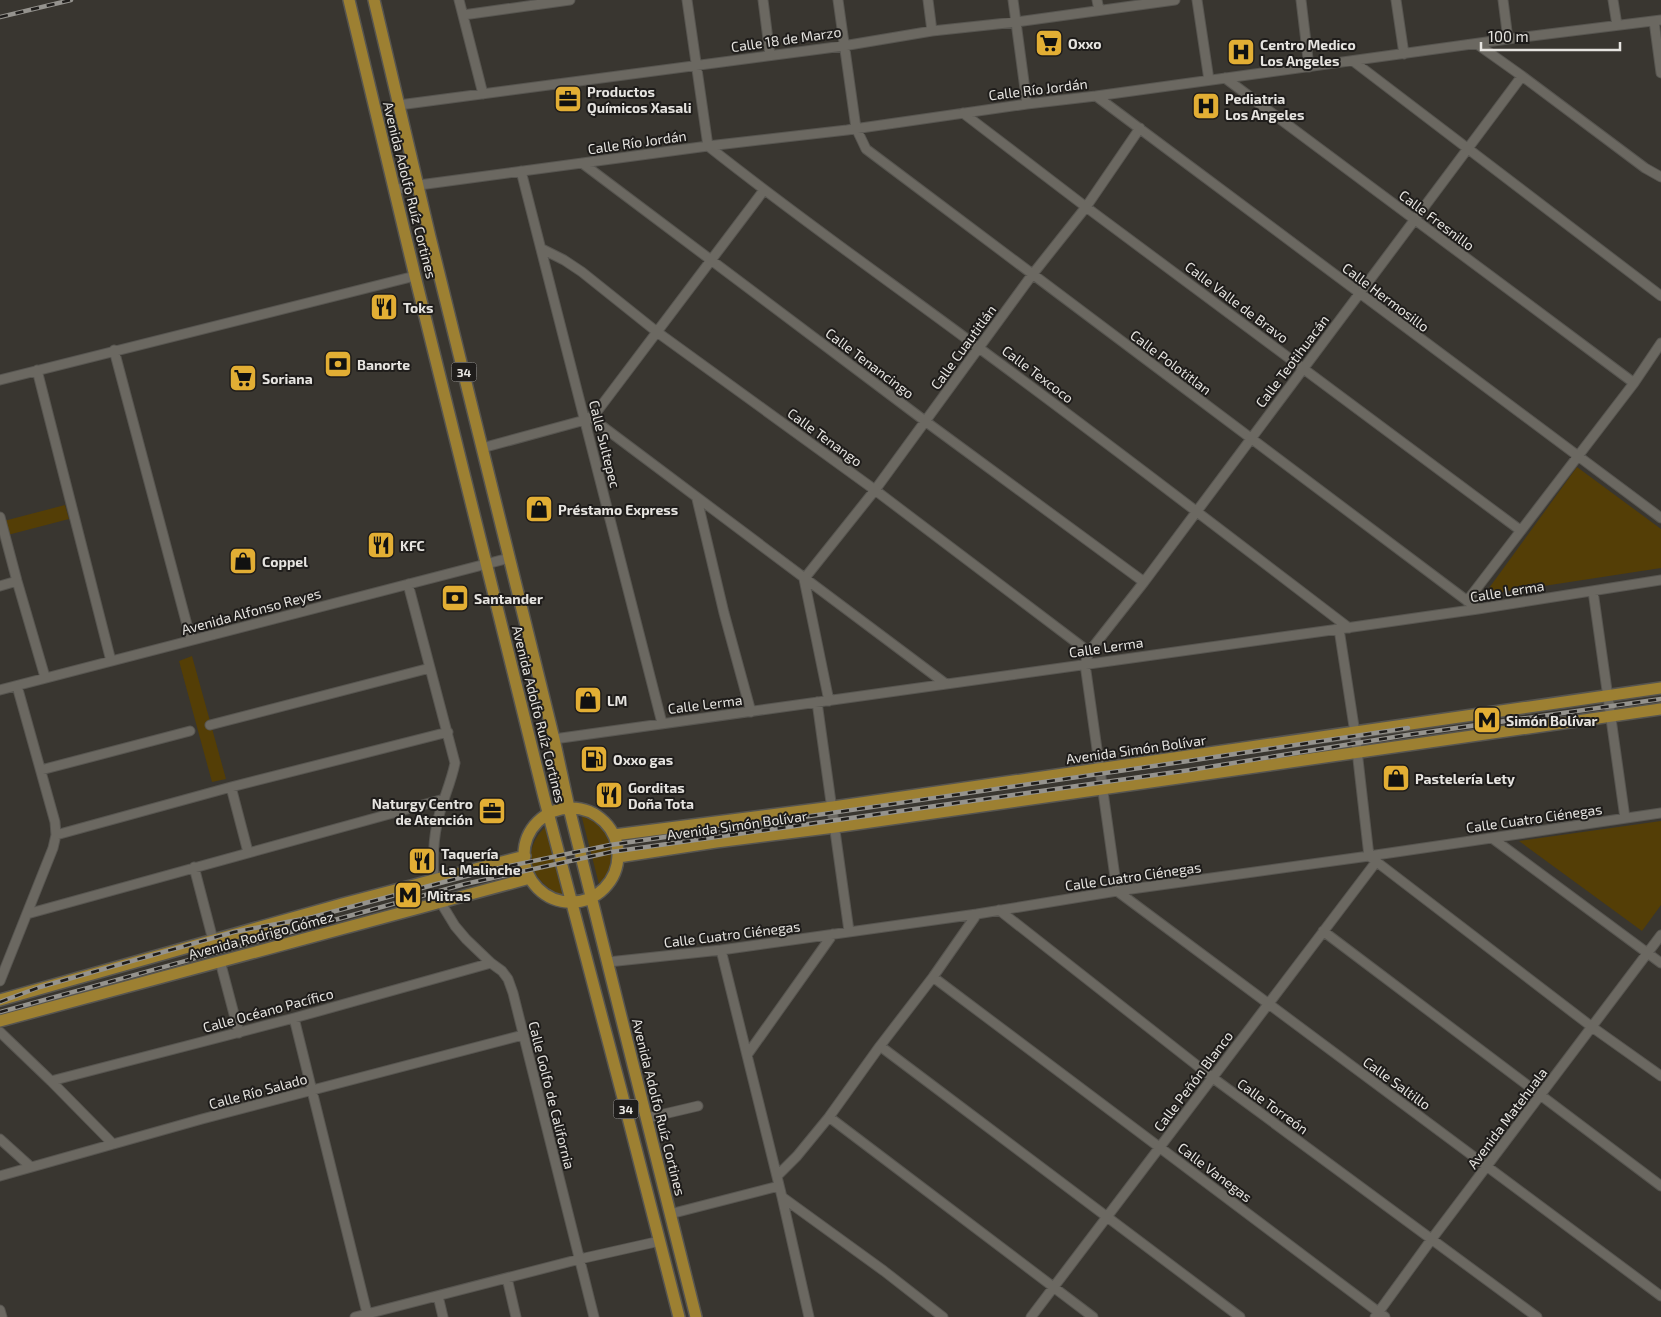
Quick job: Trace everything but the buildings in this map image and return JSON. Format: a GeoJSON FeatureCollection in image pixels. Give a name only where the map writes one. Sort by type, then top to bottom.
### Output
{"type":"FeatureCollection","features":[{"type":"Feature","properties":{"kind":"main road","name":"Avenida Adolfo Ruíz Cortines"},"geometry":{"type":"LineString","coordinates":[[349,0],[415,276],[571,902],[679,1317]]}},
{"type":"Feature","properties":{"kind":"main road","name":"Avenida Adolfo Ruíz Cortines"},"geometry":{"type":"LineString","coordinates":[[374,0],[554,739],[569,808],[696,1317]]}},
{"type":"Feature","properties":{"kind":"main road","name":"Avenida Simón Bolívar"},"geometry":{"type":"LineString","coordinates":[[614,835],[833,807],[1661,688]]}},
{"type":"Feature","properties":{"kind":"main road","name":"Avenida Simón Bolívar"},"geometry":{"type":"LineString","coordinates":[[618,857],[1493,731],[1661,709]]}},
{"type":"Feature","properties":{"kind":"main road"},"geometry":{"type":"LineString","coordinates":[[569,808],[589,811],[606,822],[614,835],[618,857],[616,870],[602,891],[592,898],[571,902],[548,896],[538,888],[530,878],[524,856],[528,838],[533,828],[549,814],[569,808]]}},
{"type":"Feature","properties":{"kind":"main road","name":"Avenida Rodrigo Gómez"},"geometry":{"type":"LineString","coordinates":[[0,1000],[434,879],[524,856]]}},
{"type":"Feature","properties":{"kind":"main road","name":"Avenida Rodrigo Gómez"},"geometry":{"type":"LineString","coordinates":[[0,1021],[530,878]]}},
{"type":"Feature","properties":{"kind":"main road"},"geometry":{"type":"LineString","coordinates":[[578,926],[581,921],[588,917],[598,923]]}},
{"type":"Feature","properties":{"kind":"street"},"geometry":{"type":"LineString","coordinates":[[459,0],[483,94]]}},
{"type":"Feature","properties":{"kind":"street"},"geometry":{"type":"LineString","coordinates":[[463,15],[570,0]]}},
{"type":"Feature","properties":{"kind":"street"},"geometry":{"type":"LineString","coordinates":[[687,0],[708,146]]}},
{"type":"Feature","properties":{"kind":"street"},"geometry":{"type":"LineString","coordinates":[[763,0],[770,55]]}},
{"type":"Feature","properties":{"kind":"street","name":"Calle Polotitlan"},"geometry":{"type":"LineString","coordinates":[[838,0],[856,128],[866,149],[1478,609]]}},
{"type":"Feature","properties":{"kind":"street"},"geometry":{"type":"LineString","coordinates":[[928,0],[932,31]]}},
{"type":"Feature","properties":{"kind":"street"},"geometry":{"type":"LineString","coordinates":[[1013,0],[1027,104]]}},
{"type":"Feature","properties":{"kind":"street"},"geometry":{"type":"LineString","coordinates":[[1097,0],[1098,10]]}},
{"type":"Feature","properties":{"kind":"street","name":"Calle 18 de Marzo"},"geometry":{"type":"LineString","coordinates":[[399,105],[843,46],[932,31],[1016,22],[1175,0]]}},
{"type":"Feature","properties":{"kind":"street"},"geometry":{"type":"LineString","coordinates":[[1198,0],[1209,80]]}},
{"type":"Feature","properties":{"kind":"street"},"geometry":{"type":"LineString","coordinates":[[1301,0],[1309,68]]}},
{"type":"Feature","properties":{"kind":"street"},"geometry":{"type":"LineString","coordinates":[[1396,0],[1404,54]]}},
{"type":"Feature","properties":{"kind":"street"},"geometry":{"type":"LineString","coordinates":[[1503,0],[1508,39]]}},
{"type":"Feature","properties":{"kind":"street"},"geometry":{"type":"LineString","coordinates":[[1613,0],[1617,25]]}},
{"type":"Feature","properties":{"kind":"street","name":"Calle Río Jordán"},"geometry":{"type":"LineString","coordinates":[[394,190],[521,171],[1309,68],[1508,39],[1657,20]]}},
{"type":"Feature","properties":{"kind":"street"},"geometry":{"type":"LineString","coordinates":[[1657,20],[1661,73]]}},
{"type":"Feature","properties":{"kind":"street"},"geometry":{"type":"LineString","coordinates":[[1477,44],[1644,168],[1661,177]]}},
{"type":"Feature","properties":{"kind":"street"},"geometry":{"type":"LineString","coordinates":[[1353,61],[1661,296]]}},
{"type":"Feature","properties":{"kind":"street","name":"Calle Teotihuacán"},"geometry":{"type":"LineString","coordinates":[[1085,664],[1089,652],[1144,582],[1416,221],[1522,76]]}},
{"type":"Feature","properties":{"kind":"street","name":"Calle Fresnillo"},"geometry":{"type":"LineString","coordinates":[[1225,78],[1634,383]]}},
{"type":"Feature","properties":{"kind":"street","name":"Calle Hermosillo"},"geometry":{"type":"LineString","coordinates":[[1096,96],[1661,518]]}},
{"type":"Feature","properties":{"kind":"street","name":"Calle Valle de Bravo"},"geometry":{"type":"LineString","coordinates":[[963,113],[1086,207],[1520,530]]}},
{"type":"Feature","properties":{"kind":"street","name":"Calle Cuautitlán"},"geometry":{"type":"LineString","coordinates":[[804,579],[875,490],[1032,275],[1086,207],[1140,128]]}},
{"type":"Feature","properties":{"kind":"street","name":"Calle Texcoco"},"geometry":{"type":"LineString","coordinates":[[708,146],[764,190],[980,348],[1349,628]]}},
{"type":"Feature","properties":{"kind":"street","name":"Calle Tenancingo"},"geometry":{"type":"LineString","coordinates":[[582,163],[925,421],[1144,582]]}},
{"type":"Feature","properties":{"kind":"street","name":"Calle Sultepec"},"geometry":{"type":"LineString","coordinates":[[521,171],[587,418],[662,723]]}},
{"type":"Feature","properties":{"kind":"street"},"geometry":{"type":"LineString","coordinates":[[482,448],[587,418],[606,400],[764,190]]}},
{"type":"Feature","properties":{"kind":"street","name":"Calle Tenango"},"geometry":{"type":"LineString","coordinates":[[542,249],[582,272],[657,332],[875,490],[1089,652]]}},
{"type":"Feature","properties":{"kind":"street"},"geometry":{"type":"LineString","coordinates":[[0,380],[415,276]]}},
{"type":"Feature","properties":{"kind":"street"},"geometry":{"type":"LineString","coordinates":[[1467,601],[1634,383],[1661,344]]}},
{"type":"Feature","properties":{"kind":"street"},"geometry":{"type":"LineString","coordinates":[[114,350],[192,640]]}},
{"type":"Feature","properties":{"kind":"street"},"geometry":{"type":"LineString","coordinates":[[37,370],[71,510],[111,661]]}},
{"type":"Feature","properties":{"kind":"street"},"geometry":{"type":"LineString","coordinates":[[587,418],[644,456],[697,499],[946,684]]}},
{"type":"Feature","properties":{"kind":"street"},"geometry":{"type":"LineString","coordinates":[[697,499],[724,613],[751,712]]}},
{"type":"Feature","properties":{"kind":"street"},"geometry":{"type":"LineString","coordinates":[[0,517],[45,678]]}},
{"type":"Feature","properties":{"kind":"street","name":"Avenida Alfonso Reyes"},"geometry":{"type":"LineString","coordinates":[[0,690],[509,558]]}},
{"type":"Feature","properties":{"kind":"street"},"geometry":{"type":"LineString","coordinates":[[804,579],[829,701]]}},
{"type":"Feature","properties":{"kind":"street","name":"Calle Lerma"},"geometry":{"type":"LineString","coordinates":[[554,739],[1349,628],[1593,592],[1661,580]]}},
{"type":"Feature","properties":{"kind":"street"},"geometry":{"type":"LineString","coordinates":[[0,586],[17,581]]}},
{"type":"Feature","properties":{"kind":"street"},"geometry":{"type":"LineString","coordinates":[[408,584],[455,763],[452,781],[437,823],[434,843],[434,879]]}},
{"type":"Feature","properties":{"kind":"street"},"geometry":{"type":"LineString","coordinates":[[1593,592],[1624,818]]}},
{"type":"Feature","properties":{"kind":"street"},"geometry":{"type":"LineString","coordinates":[[1339,629],[1373,859],[1592,1027],[1661,1076]]}},
{"type":"Feature","properties":{"kind":"street"},"geometry":{"type":"LineString","coordinates":[[1085,664],[1117,891]]}},
{"type":"Feature","properties":{"kind":"street"},"geometry":{"type":"LineString","coordinates":[[210,724],[430,668]]}},
{"type":"Feature","properties":{"kind":"street"},"geometry":{"type":"LineString","coordinates":[[0,981],[54,848],[56,835],[55,822],[17,686]]}},
{"type":"Feature","properties":{"kind":"street"},"geometry":{"type":"LineString","coordinates":[[818,702],[849,931]]}},
{"type":"Feature","properties":{"kind":"street"},"geometry":{"type":"LineString","coordinates":[[41,770],[190,731]]}},
{"type":"Feature","properties":{"kind":"street"},"geometry":{"type":"LineString","coordinates":[[56,835],[231,787],[448,732]]}},
{"type":"Feature","properties":{"kind":"street"},"geometry":{"type":"LineString","coordinates":[[231,787],[248,852]]}},
{"type":"Feature","properties":{"kind":"street"},"geometry":{"type":"LineString","coordinates":[[27,914],[444,799]]}},
{"type":"Feature","properties":{"kind":"street","name":"Calle Cuatro Ciénegas"},"geometry":{"type":"LineString","coordinates":[[608,962],[721,950],[977,914],[1117,891],[1373,859],[1492,838],[1661,813]]}},
{"type":"Feature","properties":{"kind":"street"},"geometry":{"type":"LineString","coordinates":[[1492,838],[1661,963]]}},
{"type":"Feature","properties":{"kind":"street","name":"Calle Peñón Blanco"},"geometry":{"type":"LineString","coordinates":[[1031,1317],[1323,931],[1373,859]]}},
{"type":"Feature","properties":{"kind":"street"},"geometry":{"type":"LineString","coordinates":[[194,867],[213,940]]}},
{"type":"Feature","properties":{"kind":"street","name":"Calle Saltillo"},"geometry":{"type":"LineString","coordinates":[[1117,891],[1661,1296]]}},
{"type":"Feature","properties":{"kind":"street","name":"Calle Golfo de California"},"geometry":{"type":"LineString","coordinates":[[441,903],[455,926],[466,939],[502,971],[508,979],[524,1035],[594,1317]]}},
{"type":"Feature","properties":{"kind":"street","name":"Calle Torreón"},"geometry":{"type":"LineString","coordinates":[[999,910],[1213,1078],[1537,1317]]}},
{"type":"Feature","properties":{"kind":"street"},"geometry":{"type":"LineString","coordinates":[[777,1176],[797,1156],[829,1117],[933,977],[977,914]]}},
{"type":"Feature","properties":{"kind":"street"},"geometry":{"type":"LineString","coordinates":[[1323,931],[1661,1186]]}},
{"type":"Feature","properties":{"kind":"street"},"geometry":{"type":"LineString","coordinates":[[748,1055],[833,934]]}},
{"type":"Feature","properties":{"kind":"street","name":"Avenida Matehuala"},"geometry":{"type":"LineString","coordinates":[[1380,1315],[1431,1240],[1661,935]]}},
{"type":"Feature","properties":{"kind":"street"},"geometry":{"type":"LineString","coordinates":[[721,950],[748,1055],[809,1317]]}},
{"type":"Feature","properties":{"kind":"street"},"geometry":{"type":"LineString","coordinates":[[220,961],[239,1033]]}},
{"type":"Feature","properties":{"kind":"street","name":"Calle Océano Pacífico"},"geometry":{"type":"LineString","coordinates":[[51,1081],[239,1033],[491,963]]}},
{"type":"Feature","properties":{"kind":"street","name":"Calle Vanegas"},"geometry":{"type":"LineString","coordinates":[[933,977],[1380,1315]]}},
{"type":"Feature","properties":{"kind":"street"},"geometry":{"type":"LineString","coordinates":[[294,1018],[367,1316]]}},
{"type":"Feature","properties":{"kind":"street"},"geometry":{"type":"LineString","coordinates":[[0,1032],[113,1144]]}},
{"type":"Feature","properties":{"kind":"street","name":"Calle Río Salado"},"geometry":{"type":"LineString","coordinates":[[0,1176],[313,1090],[524,1035]]}},
{"type":"Feature","properties":{"kind":"street"},"geometry":{"type":"LineString","coordinates":[[880,1046],[1240,1317]]}},
{"type":"Feature","properties":{"kind":"street"},"geometry":{"type":"LineString","coordinates":[[646,1118],[698,1106]]}},
{"type":"Feature","properties":{"kind":"street"},"geometry":{"type":"LineString","coordinates":[[829,1117],[1093,1317]]}},
{"type":"Feature","properties":{"kind":"street"},"geometry":{"type":"LineString","coordinates":[[0,1139],[31,1167]]}},
{"type":"Feature","properties":{"kind":"street"},"geometry":{"type":"LineString","coordinates":[[670,1214],[779,1186]]}},
{"type":"Feature","properties":{"kind":"street"},"geometry":{"type":"LineString","coordinates":[[782,1197],[884,1270],[943,1317]]}},
{"type":"Feature","properties":{"kind":"street"},"geometry":{"type":"LineString","coordinates":[[355,1317],[367,1316],[580,1259],[660,1242]]}},
{"type":"Feature","properties":{"kind":"street"},"geometry":{"type":"LineString","coordinates":[[507,1278],[516,1317]]}},
{"type":"Feature","properties":{"kind":"street"},"geometry":{"type":"LineString","coordinates":[[438,1296],[443,1317]]}},
{"type":"Feature","properties":{"kind":"street"},"geometry":{"type":"LineString","coordinates":[[0,1310],[2,1317]]}},
{"type":"Feature","properties":{"kind":"shaded area"},"geometry":{"type":"Polygon","coordinates":[[[1577,467],[1661,529],[1661,568],[1484,595],[1577,467]]]}},
{"type":"Feature","properties":{"kind":"shaded area"},"geometry":{"type":"Polygon","coordinates":[[[65,505],[69,519],[0,537],[0,522],[65,505]]]}},
{"type":"Feature","properties":{"kind":"shaded area"},"geometry":{"type":"Polygon","coordinates":[[[192,656],[226,779],[212,782],[179,661],[192,656]]]}},
{"type":"Feature","properties":{"kind":"shaded area"},"geometry":{"type":"Polygon","coordinates":[[[581,814],[603,827],[613,844],[613,868],[600,888],[581,814]]]}},
{"type":"Feature","properties":{"kind":"shaded area"},"geometry":{"type":"Polygon","coordinates":[[[1661,821],[1661,905],[1642,931],[1519,841],[1661,821]]]}},
{"type":"Feature","properties":{"kind":"shaded area"},"geometry":{"type":"Polygon","coordinates":[[[545,827],[565,897],[545,884],[537,876],[533,867],[531,858],[532,848],[537,837],[545,827]]]}},
{"type":"Feature","properties":{"kind":"railway"},"geometry":{"type":"LineString","coordinates":[[0,17],[71,0]]}},
{"type":"Feature","properties":{"kind":"railway"},"geometry":{"type":"LineString","coordinates":[[0,1012],[465,884],[611,852],[1190,770],[1407,735],[1661,699]]}},
{"type":"Feature","properties":{"kind":"railway"},"geometry":{"type":"LineString","coordinates":[[0,1002],[40,987],[234,932],[313,917],[485,871],[610,845],[1408,728]]}},
{"type":"Feature","properties":{"kind":"place","name":"Oxxo"},"geometry":{"type":"Point","coordinates":[1049,43]}},
{"type":"Feature","properties":{"kind":"place","name":"Centro Medico Los Angeles"},"geometry":{"type":"Point","coordinates":[1241,52]}},
{"type":"Feature","properties":{"kind":"place","name":"Productos Químicos Xasali"},"geometry":{"type":"Point","coordinates":[568,99]}},
{"type":"Feature","properties":{"kind":"place","name":"Pediatria Los Angeles"},"geometry":{"type":"Point","coordinates":[1206,106]}},
{"type":"Feature","properties":{"kind":"place","name":"Toks"},"geometry":{"type":"Point","coordinates":[384,307]}},
{"type":"Feature","properties":{"kind":"place","name":"Banorte"},"geometry":{"type":"Point","coordinates":[338,364]}},
{"type":"Feature","properties":{"kind":"place","name":"Soriana"},"geometry":{"type":"Point","coordinates":[243,378]}},
{"type":"Feature","properties":{"kind":"place","name":"Préstamo Express"},"geometry":{"type":"Point","coordinates":[539,509]}},
{"type":"Feature","properties":{"kind":"place","name":"KFC"},"geometry":{"type":"Point","coordinates":[381,545]}},
{"type":"Feature","properties":{"kind":"place","name":"Coppel"},"geometry":{"type":"Point","coordinates":[243,561]}},
{"type":"Feature","properties":{"kind":"place","name":"Santander"},"geometry":{"type":"Point","coordinates":[455,598]}},
{"type":"Feature","properties":{"kind":"place","name":"LM"},"geometry":{"type":"Point","coordinates":[588,700]}},
{"type":"Feature","properties":{"kind":"place","name":"Simón Bolívar"},"geometry":{"type":"Point","coordinates":[1487,720]}},
{"type":"Feature","properties":{"kind":"place","name":"Oxxo gas"},"geometry":{"type":"Point","coordinates":[594,759]}},
{"type":"Feature","properties":{"kind":"place","name":"Pastelería Lety"},"geometry":{"type":"Point","coordinates":[1396,778]}},
{"type":"Feature","properties":{"kind":"place","name":"Gorditas Doña Tota"},"geometry":{"type":"Point","coordinates":[609,795]}},
{"type":"Feature","properties":{"kind":"place","name":"Naturgy Centro de Atención"},"geometry":{"type":"Point","coordinates":[492,811]}},
{"type":"Feature","properties":{"kind":"place","name":"Taquería La Malinche"},"geometry":{"type":"Point","coordinates":[422,861]}},
{"type":"Feature","properties":{"kind":"place","name":"Mitras"},"geometry":{"type":"Point","coordinates":[408,895]}}]}
